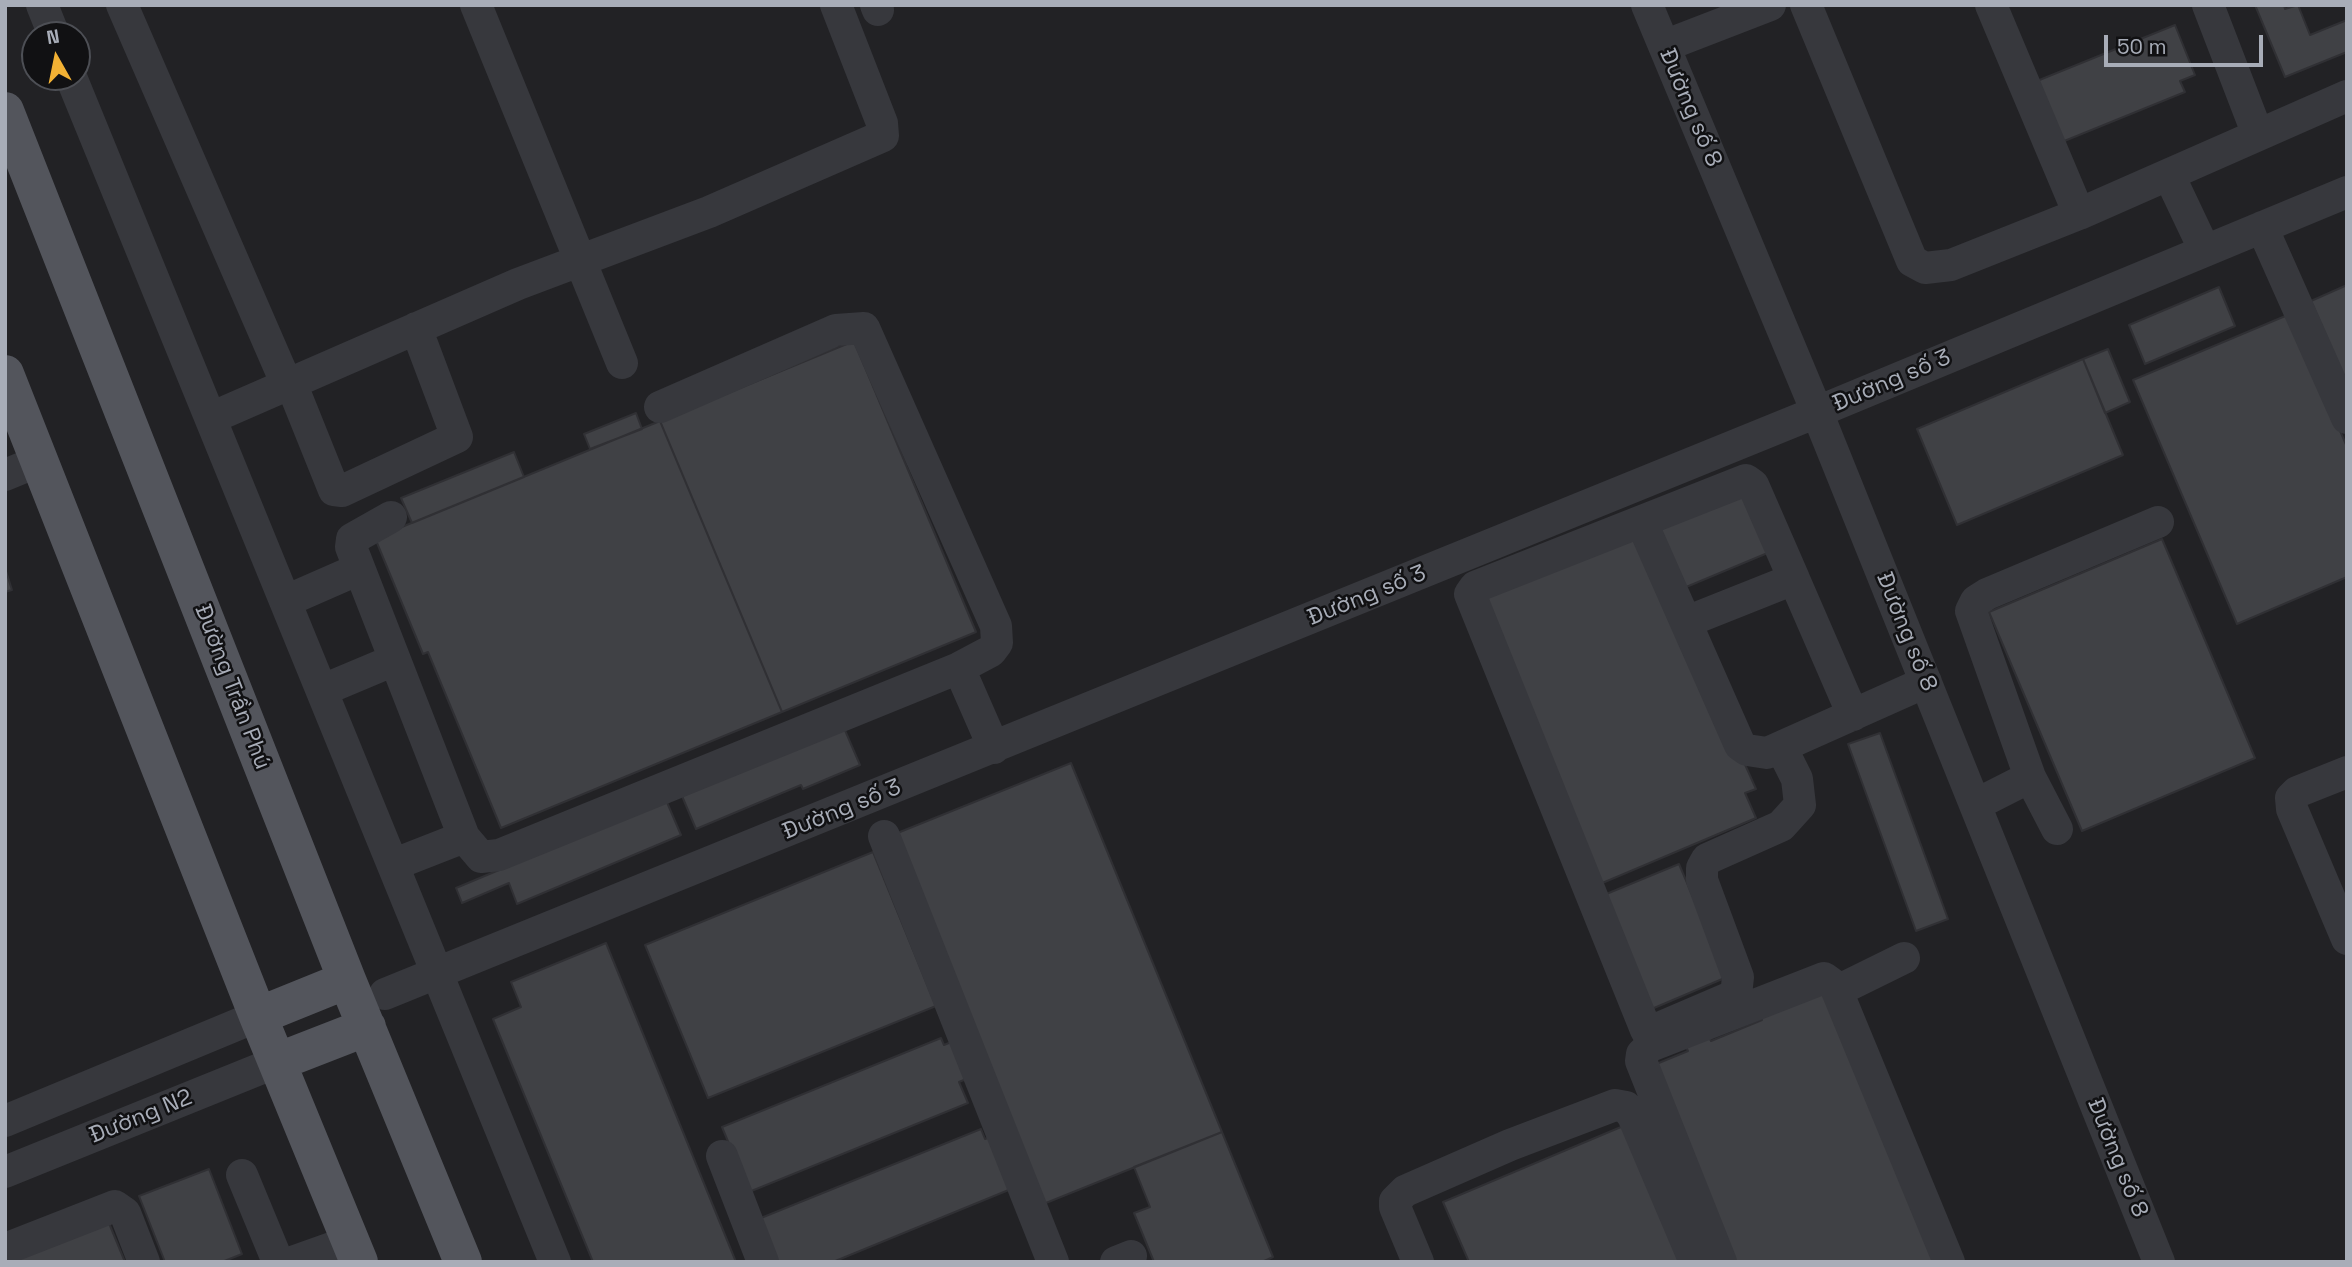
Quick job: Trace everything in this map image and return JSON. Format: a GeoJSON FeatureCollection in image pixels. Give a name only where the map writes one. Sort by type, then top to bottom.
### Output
{"type":"FeatureCollection","features":[{"type":"Feature","properties":{"kind":"main road","name":"Đường Trần Phú"},"geometry":{"type":"LineString","coordinates":[[5,111],[347,980],[463,1262]]}},
{"type":"Feature","properties":{"kind":"main road"},"geometry":{"type":"LineString","coordinates":[[5,374],[22,468],[258,1016],[355,1251]]}},
{"type":"Feature","properties":{"kind":"main road"},"geometry":{"type":"LineString","coordinates":[[258,1016],[347,980]]}},
{"type":"Feature","properties":{"kind":"main road"},"geometry":{"type":"LineString","coordinates":[[277,1062],[367,1027]]}},
{"type":"Feature","properties":{"kind":"street"},"geometry":{"type":"LineString","coordinates":[[476,5],[622,363]]}},
{"type":"Feature","properties":{"kind":"street"},"geometry":{"type":"LineString","coordinates":[[211,418],[416,328],[582,260],[709,212],[883,136],[882,122],[836,5]]}},
{"type":"Feature","properties":{"kind":"street","name":"Đường số 8"},"geometry":{"type":"LineString","coordinates":[[1647,5],[1817,412],[2155,1260]]}},
{"type":"Feature","properties":{"kind":"street"},"geometry":{"type":"LineString","coordinates":[[1664,46],[1770,5]]}},
{"type":"Feature","properties":{"kind":"street"},"geometry":{"type":"LineString","coordinates":[[1806,5],[1912,261],[1925,268],[1951,265],[2079,214],[2347,96]]}},
{"type":"Feature","properties":{"kind":"street"},"geometry":{"type":"LineString","coordinates":[[1991,5],[2079,214]]}},
{"type":"Feature","properties":{"kind":"street"},"geometry":{"type":"LineString","coordinates":[[2208,5],[2258,135]]}},
{"type":"Feature","properties":{"kind":"street"},"geometry":{"type":"LineString","coordinates":[[134,9],[334,490],[342,491],[457,438],[416,328]]}},
{"type":"Feature","properties":{"kind":"street"},"geometry":{"type":"LineString","coordinates":[[77,91],[395,864],[555,1262]]}},
{"type":"Feature","properties":{"kind":"street"},"geometry":{"type":"LineString","coordinates":[[2169,175],[2205,251]]}},
{"type":"Feature","properties":{"kind":"street","name":"Đường số 3"},"geometry":{"type":"LineString","coordinates":[[385,994],[1817,412],[2347,192]]}},
{"type":"Feature","properties":{"kind":"street"},"geometry":{"type":"LineString","coordinates":[[2262,228],[2347,418]]}},
{"type":"Feature","properties":{"kind":"street"},"geometry":{"type":"LineString","coordinates":[[391,517],[352,539],[351,547],[393,661],[464,837],[481,858],[499,855],[959,668],[991,651],[997,643],[996,626],[864,328],[836,330],[660,407]]}},
{"type":"Feature","properties":{"kind":"street"},"geometry":{"type":"LineString","coordinates":[[1781,747],[1797,779],[1800,805],[1781,826],[1707,859],[1702,868],[1702,880],[1738,977],[1736,995],[1652,1031],[1646,1030],[1470,594],[1475,587],[1746,480],[1753,485],[1853,715]]}},
{"type":"Feature","properties":{"kind":"street"},"geometry":{"type":"LineString","coordinates":[[2057,830],[2030,777],[1971,611],[1976,601],[1987,594],[2158,522]]}},
{"type":"Feature","properties":{"kind":"street"},"geometry":{"type":"LineString","coordinates":[[1642,523],[1740,745],[1747,750],[1767,753],[1926,682]]}},
{"type":"Feature","properties":{"kind":"street"},"geometry":{"type":"LineString","coordinates":[[286,601],[359,569]]}},
{"type":"Feature","properties":{"kind":"street"},"geometry":{"type":"LineString","coordinates":[[1686,622],[1794,579]]}},
{"type":"Feature","properties":{"kind":"street"},"geometry":{"type":"LineString","coordinates":[[323,690],[393,661]]}},
{"type":"Feature","properties":{"kind":"street"},"geometry":{"type":"LineString","coordinates":[[959,668],[994,748]]}},
{"type":"Feature","properties":{"kind":"street"},"geometry":{"type":"LineString","coordinates":[[2347,772],[2297,792],[2291,798],[2292,809],[2347,939]]}},
{"type":"Feature","properties":{"kind":"street"},"geometry":{"type":"LineString","coordinates":[[1975,806],[2030,777]]}},
{"type":"Feature","properties":{"kind":"street"},"geometry":{"type":"LineString","coordinates":[[884,836],[1053,1262]]}},
{"type":"Feature","properties":{"kind":"street"},"geometry":{"type":"LineString","coordinates":[[395,864],[464,837]]}},
{"type":"Feature","properties":{"kind":"street"},"geometry":{"type":"LineString","coordinates":[[1837,990],[1903,958]]}},
{"type":"Feature","properties":{"kind":"street"},"geometry":{"type":"LineString","coordinates":[[1721,1262],[1641,1060],[1642,1054],[1650,1046],[1824,978],[1837,990],[1950,1262]]}},
{"type":"Feature","properties":{"kind":"street"},"geometry":{"type":"LineString","coordinates":[[347,980],[385,994],[367,1027]]}},
{"type":"Feature","properties":{"kind":"street","name":"Đường N2"},"geometry":{"type":"LineString","coordinates":[[5,1121],[258,1016]]}},
{"type":"Feature","properties":{"kind":"street","name":"Đường N2"},"geometry":{"type":"LineString","coordinates":[[5,1172],[277,1062]]}},
{"type":"Feature","properties":{"kind":"street"},"geometry":{"type":"LineString","coordinates":[[1418,1262],[1395,1207],[1395,1201],[1405,1191],[1510,1145],[1615,1105],[1626,1107],[1633,1116],[1695,1262]]}},
{"type":"Feature","properties":{"kind":"street"},"geometry":{"type":"LineString","coordinates":[[722,1156],[764,1262]]}},
{"type":"Feature","properties":{"kind":"street"},"geometry":{"type":"LineString","coordinates":[[242,1175],[278,1262]]}},
{"type":"Feature","properties":{"kind":"street"},"geometry":{"type":"LineString","coordinates":[[5,1249],[115,1206],[125,1213],[144,1262]]}},
{"type":"Feature","properties":{"kind":"street"},"geometry":{"type":"LineString","coordinates":[[292,1262],[355,1251]]}},
{"type":"Feature","properties":{"kind":"shaded area"},"geometry":{"type":"Polygon","coordinates":[[[5,5],[2347,5],[2347,1262],[5,1262],[5,5]]]}},
{"type":"Feature","properties":{"kind":"building"},"geometry":{"type":"Polygon","coordinates":[[[2255,5],[2284,5],[2285,9],[2298,5],[2310,35],[2347,20],[2347,52],[2285,77],[2255,5]]]}},
{"type":"Feature","properties":{"kind":"building"},"geometry":{"type":"Polygon","coordinates":[[[2175,25],[2195,75],[2180,81],[2185,92],[2057,144],[2032,83],[2175,25]]]}},
{"type":"Feature","properties":{"kind":"building"},"geometry":{"type":"Polygon","coordinates":[[[2347,285],[2347,384],[2311,301],[2347,285]]]}},
{"type":"Feature","properties":{"kind":"building"},"geometry":{"type":"Polygon","coordinates":[[[2219,287],[2235,326],[2145,364],[2129,325],[2219,287]]]}},
{"type":"Feature","properties":{"kind":"building"},"geometry":{"type":"Polygon","coordinates":[[[2290,314],[2347,447],[2347,577],[2237,624],[2133,380],[2290,314]]]}},
{"type":"Feature","properties":{"kind":"building"},"geometry":{"type":"Polygon","coordinates":[[[854,341],[976,632],[782,712],[660,421],[854,341]]]}},
{"type":"Feature","properties":{"kind":"building"},"geometry":{"type":"Polygon","coordinates":[[[2108,349],[2130,402],[2105,413],[2083,359],[2108,349]]]}},
{"type":"Feature","properties":{"kind":"building"},"geometry":{"type":"Polygon","coordinates":[[[2083,359],[2123,455],[1957,525],[1917,429],[2083,359]]]}},
{"type":"Feature","properties":{"kind":"building"},"geometry":{"type":"Polygon","coordinates":[[[636,413],[642,429],[590,449],[584,434],[636,413]]]}},
{"type":"Feature","properties":{"kind":"building"},"geometry":{"type":"Polygon","coordinates":[[[660,421],[782,712],[501,828],[428,652],[423,654],[375,538],[660,421]]]}},
{"type":"Feature","properties":{"kind":"building"},"geometry":{"type":"Polygon","coordinates":[[[514,452],[524,477],[412,523],[401,498],[514,452]]]}},
{"type":"Feature","properties":{"kind":"building"},"geometry":{"type":"Polygon","coordinates":[[[1744,490],[1770,552],[1679,590],[1652,528],[1744,490]]]}},
{"type":"Feature","properties":{"kind":"building"},"geometry":{"type":"Polygon","coordinates":[[[1638,526],[1756,789],[1745,793],[1756,818],[1600,884],[1477,594],[1638,526]]]}},
{"type":"Feature","properties":{"kind":"building"},"geometry":{"type":"Polygon","coordinates":[[[2162,539],[2255,758],[2082,831],[1989,612],[2162,539]]]}},
{"type":"Feature","properties":{"kind":"building"},"geometry":{"type":"Polygon","coordinates":[[[5,568],[12,590],[5,592],[5,568]]]}},
{"type":"Feature","properties":{"kind":"building"},"geometry":{"type":"Polygon","coordinates":[[[844,728],[860,765],[803,789],[801,785],[696,829],[682,796],[844,728]]]}},
{"type":"Feature","properties":{"kind":"building"},"geometry":{"type":"Polygon","coordinates":[[[1880,733],[1948,919],[1916,931],[1848,744],[1880,733]]]}},
{"type":"Feature","properties":{"kind":"building"},"geometry":{"type":"Polygon","coordinates":[[[1071,763],[1222,1132],[1041,1205],[890,836],[1071,763]]]}},
{"type":"Feature","properties":{"kind":"building"},"geometry":{"type":"Polygon","coordinates":[[[666,800],[681,835],[517,904],[509,883],[462,903],[456,888],[666,800]]]}},
{"type":"Feature","properties":{"kind":"building"},"geometry":{"type":"Polygon","coordinates":[[[873,852],[936,1006],[708,1098],[645,945],[873,852]]]}},
{"type":"Feature","properties":{"kind":"building"},"geometry":{"type":"Polygon","coordinates":[[[1679,864],[1727,977],[1647,1011],[1599,897],[1679,864]]]}},
{"type":"Feature","properties":{"kind":"building"},"geometry":{"type":"Polygon","coordinates":[[[606,943],[736,1262],[593,1262],[493,1019],[521,1007],[511,982],[606,943]]]}},
{"type":"Feature","properties":{"kind":"building"},"geometry":{"type":"Polygon","coordinates":[[[1825,993],[1939,1262],[1732,1262],[1649,1067],[1688,1051],[1685,1045],[1708,1035],[1711,1041],[1762,1020],[1759,1014],[1825,993]]]}},
{"type":"Feature","properties":{"kind":"building"},"geometry":{"type":"Polygon","coordinates":[[[941,1038],[944,1045],[956,1040],[971,1077],[959,1082],[968,1103],[749,1192],[722,1127],[941,1038]]]}},
{"type":"Feature","properties":{"kind":"building"},"geometry":{"type":"Polygon","coordinates":[[[1628,1124],[1687,1262],[1469,1262],[1443,1202],[1628,1124]]]}},
{"type":"Feature","properties":{"kind":"building"},"geometry":{"type":"Polygon","coordinates":[[[981,1129],[985,1139],[995,1135],[1016,1187],[833,1262],[773,1262],[756,1220],[981,1129]]]}},
{"type":"Feature","properties":{"kind":"building"},"geometry":{"type":"Polygon","coordinates":[[[1222,1132],[1273,1257],[1262,1262],[1154,1262],[1134,1213],[1150,1207],[1134,1167],[1222,1132]]]}},
{"type":"Feature","properties":{"kind":"building"},"geometry":{"type":"Polygon","coordinates":[[[209,1169],[242,1254],[222,1262],[165,1262],[139,1196],[209,1169]]]}},
{"type":"Feature","properties":{"kind":"building"},"geometry":{"type":"Polygon","coordinates":[[[104,1211],[125,1262],[9,1262],[104,1211]]]}}]}
